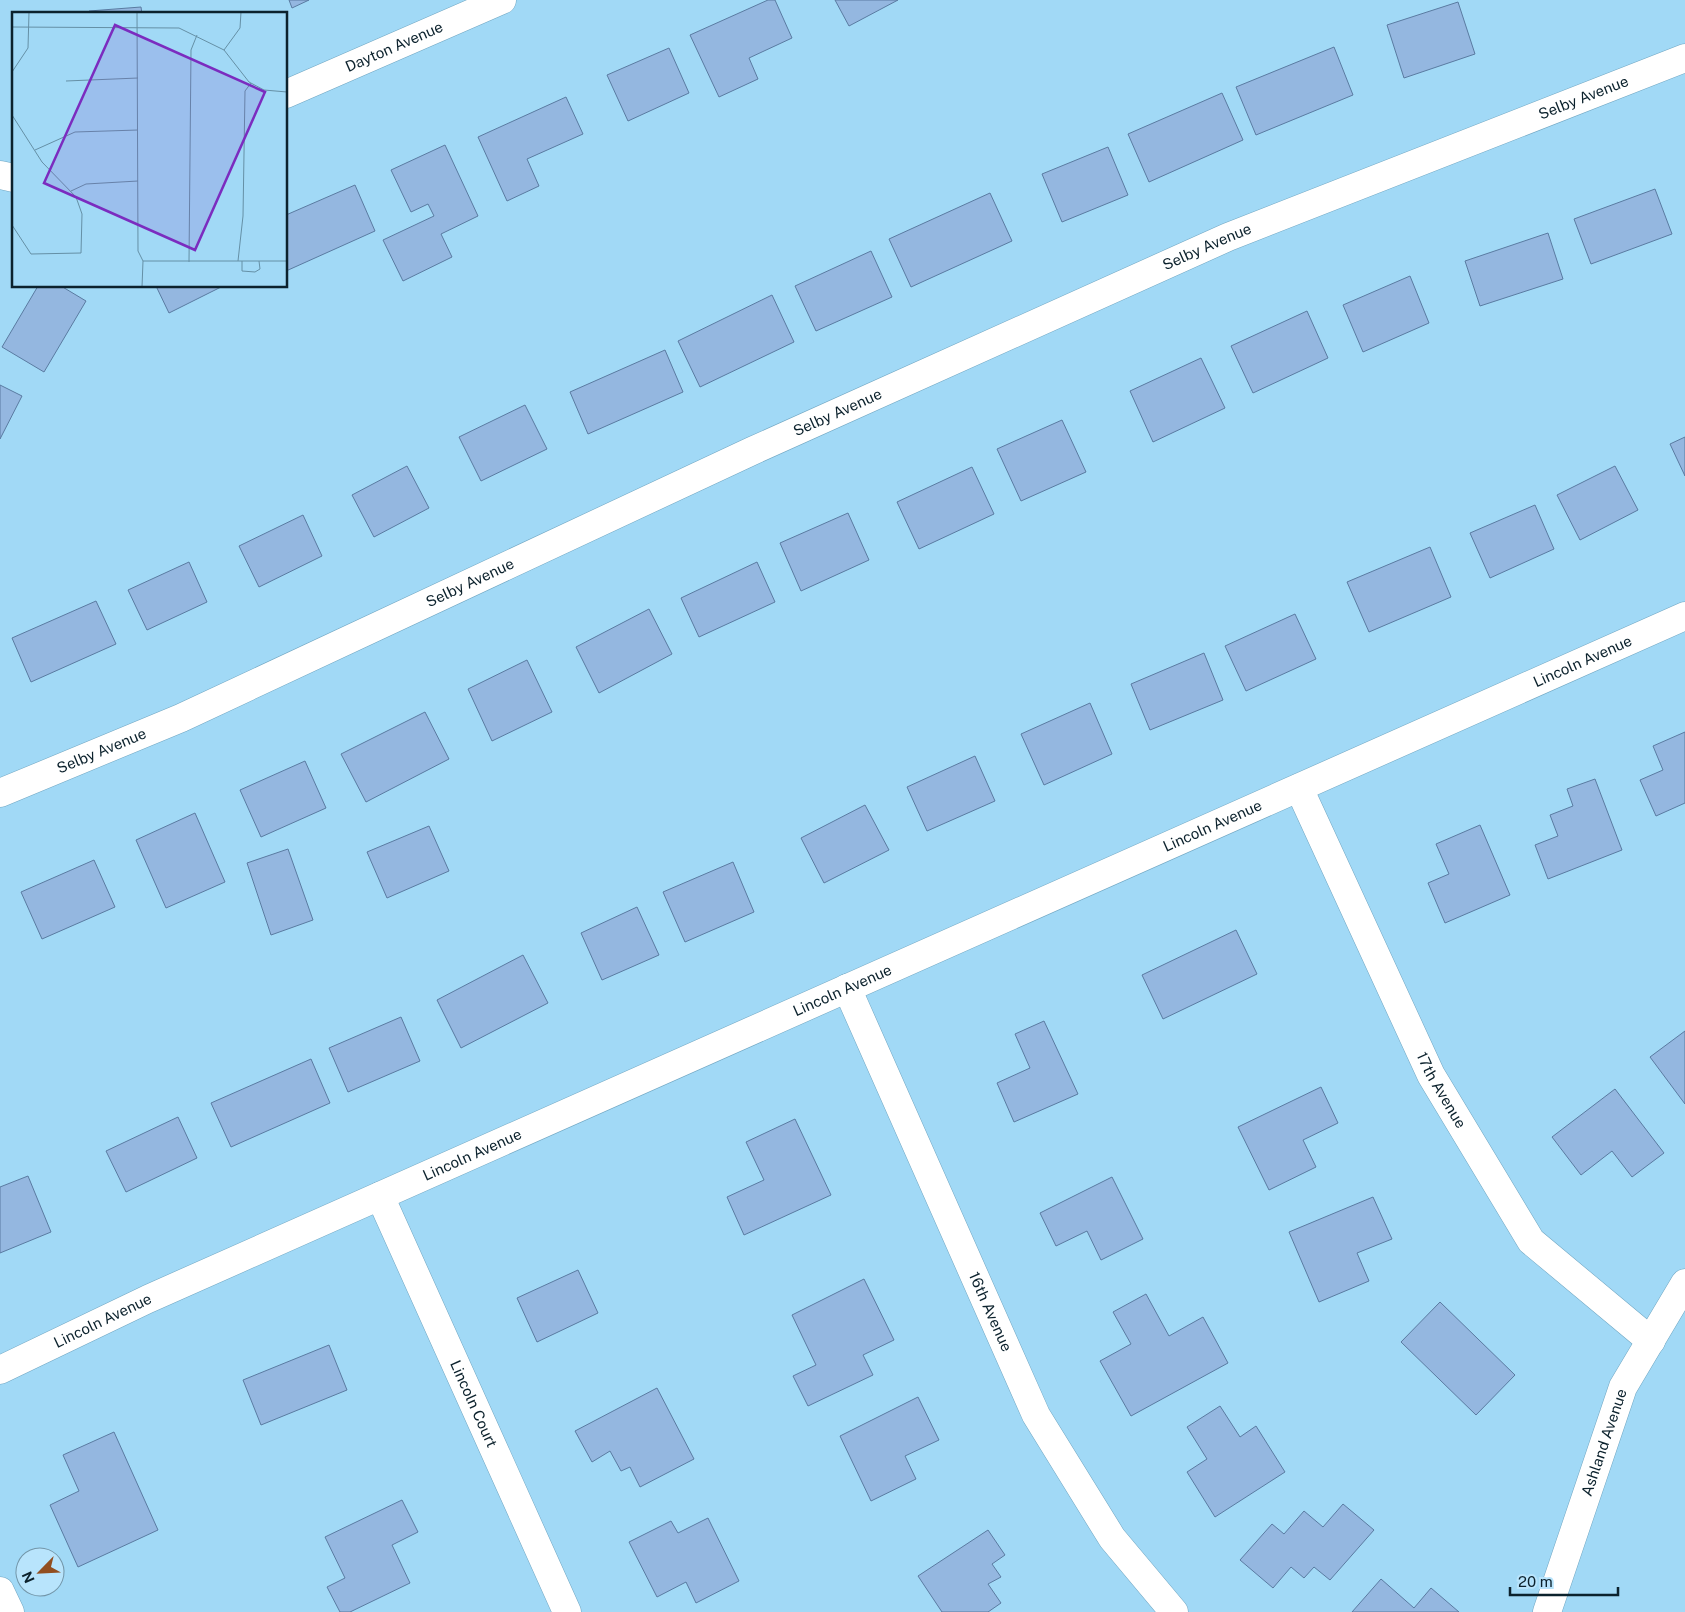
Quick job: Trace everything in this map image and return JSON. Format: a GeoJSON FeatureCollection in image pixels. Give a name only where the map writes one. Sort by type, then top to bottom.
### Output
{"type":"FeatureCollection","features":[{"type":"Feature","properties":{"kind":"street","name":"Dayton Avenue"},"geometry":{"type":"LineString","coordinates":[[288,93],[502,0]]}},
{"type":"Feature","properties":{"kind":"street","name":"Selby Avenue"},"geometry":{"type":"LineString","coordinates":[[0,793],[181,718],[743,455],[1228,237],[1685,58]]}},
{"type":"Feature","properties":{"kind":"street","name":"Lincoln Avenue"},"geometry":{"type":"LineString","coordinates":[[0,1370],[148,1299],[1685,616]]}},
{"type":"Feature","properties":{"kind":"street","name":"17th Avenue"},"geometry":{"type":"LineString","coordinates":[[1299,788],[1431,1075],[1531,1241],[1651,1342]]}},
{"type":"Feature","properties":{"kind":"street","name":"16th Avenue"},"geometry":{"type":"LineString","coordinates":[[847,988],[1036,1415],[1112,1538],[1174,1612]]}},
{"type":"Feature","properties":{"kind":"street","name":"Lincoln Court"},"geometry":{"type":"LineString","coordinates":[[380,1196],[567,1612]]}},
{"type":"Feature","properties":{"kind":"street","name":"Ashland Avenue"},"geometry":{"type":"LineString","coordinates":[[1547,1612],[1623,1387],[1685,1284]]}},
{"type":"Feature","properties":{"kind":"street"},"geometry":{"type":"LineString","coordinates":[[0,1591],[10,1612]]}},
{"type":"Feature","properties":{"kind":"building"},"geometry":{"type":"Polygon","coordinates":[[[289,0],[309,0],[292,8],[289,0]]]}},
{"type":"Feature","properties":{"kind":"building"},"geometry":{"type":"Polygon","coordinates":[[[768,0],[775,0],[792,38],[749,58],[758,79],[719,97],[690,35],[768,0]]]}},
{"type":"Feature","properties":{"kind":"building"},"geometry":{"type":"Polygon","coordinates":[[[835,0],[898,0],[849,26],[835,0]]]}},
{"type":"Feature","properties":{"kind":"building"},"geometry":{"type":"Polygon","coordinates":[[[1458,2],[1475,54],[1404,78],[1387,25],[1458,2]]]}},
{"type":"Feature","properties":{"kind":"building"},"geometry":{"type":"Polygon","coordinates":[[[141,7],[142,12],[89,12],[141,7]]]}},
{"type":"Feature","properties":{"kind":"building"},"geometry":{"type":"Polygon","coordinates":[[[1334,47],[1353,95],[1256,135],[1236,87],[1334,47]]]}},
{"type":"Feature","properties":{"kind":"building"},"geometry":{"type":"Polygon","coordinates":[[[669,48],[689,93],[628,121],[607,75],[669,48]]]}},
{"type":"Feature","properties":{"kind":"building"},"geometry":{"type":"Polygon","coordinates":[[[1222,93],[1243,140],[1149,182],[1128,134],[1222,93]]]}},
{"type":"Feature","properties":{"kind":"building"},"geometry":{"type":"Polygon","coordinates":[[[566,97],[583,134],[527,159],[539,186],[507,201],[478,137],[566,97]]]}},
{"type":"Feature","properties":{"kind":"building"},"geometry":{"type":"Polygon","coordinates":[[[445,145],[478,216],[441,234],[452,257],[403,281],[383,240],[434,216],[428,204],[411,212],[391,170],[445,145]]]}},
{"type":"Feature","properties":{"kind":"building"},"geometry":{"type":"Polygon","coordinates":[[[1108,147],[1128,195],[1062,222],[1042,174],[1108,147]]]}},
{"type":"Feature","properties":{"kind":"building"},"geometry":{"type":"Polygon","coordinates":[[[355,185],[375,231],[288,270],[288,214],[355,185]]]}},
{"type":"Feature","properties":{"kind":"building"},"geometry":{"type":"Polygon","coordinates":[[[1655,189],[1672,234],[1591,264],[1574,219],[1655,189]]]}},
{"type":"Feature","properties":{"kind":"building"},"geometry":{"type":"Polygon","coordinates":[[[990,193],[1012,241],[911,287],[889,239],[990,193]]]}},
{"type":"Feature","properties":{"kind":"building"},"geometry":{"type":"Polygon","coordinates":[[[1548,233],[1563,279],[1480,306],[1465,261],[1548,233]]]}},
{"type":"Feature","properties":{"kind":"building"},"geometry":{"type":"Polygon","coordinates":[[[871,251],[892,297],[816,331],[795,286],[871,251]]]}},
{"type":"Feature","properties":{"kind":"building"},"geometry":{"type":"Polygon","coordinates":[[[1410,276],[1429,323],[1363,352],[1343,305],[1410,276]]]}},
{"type":"Feature","properties":{"kind":"building"},"geometry":{"type":"Polygon","coordinates":[[[37,288],[64,288],[86,301],[44,372],[2,347],[37,288]]]}},
{"type":"Feature","properties":{"kind":"building"},"geometry":{"type":"Polygon","coordinates":[[[157,288],[219,288],[169,313],[157,288]]]}},
{"type":"Feature","properties":{"kind":"building"},"geometry":{"type":"Polygon","coordinates":[[[772,295],[794,342],[700,387],[678,341],[772,295]]]}},
{"type":"Feature","properties":{"kind":"building"},"geometry":{"type":"Polygon","coordinates":[[[1307,311],[1328,358],[1253,393],[1231,346],[1307,311]]]}},
{"type":"Feature","properties":{"kind":"building"},"geometry":{"type":"Polygon","coordinates":[[[665,350],[683,392],[588,434],[570,392],[665,350]]]}},
{"type":"Feature","properties":{"kind":"building"},"geometry":{"type":"Polygon","coordinates":[[[1201,358],[1225,408],[1153,442],[1130,391],[1201,358]]]}},
{"type":"Feature","properties":{"kind":"building"},"geometry":{"type":"Polygon","coordinates":[[[0,385],[22,396],[0,439],[0,385]]]}},
{"type":"Feature","properties":{"kind":"building"},"geometry":{"type":"Polygon","coordinates":[[[525,405],[547,449],[481,481],[459,437],[525,405]]]}},
{"type":"Feature","properties":{"kind":"building"},"geometry":{"type":"Polygon","coordinates":[[[1062,420],[1086,472],[1021,501],[997,449],[1062,420]]]}},
{"type":"Feature","properties":{"kind":"building"},"geometry":{"type":"Polygon","coordinates":[[[1685,437],[1685,476],[1670,444],[1685,437]]]}},
{"type":"Feature","properties":{"kind":"building"},"geometry":{"type":"Polygon","coordinates":[[[407,466],[429,508],[374,537],[352,495],[407,466]]]}},
{"type":"Feature","properties":{"kind":"building"},"geometry":{"type":"Polygon","coordinates":[[[1615,466],[1638,510],[1580,540],[1557,495],[1615,466]]]}},
{"type":"Feature","properties":{"kind":"building"},"geometry":{"type":"Polygon","coordinates":[[[972,467],[994,514],[919,549],[897,502],[972,467]]]}},
{"type":"Feature","properties":{"kind":"building"},"geometry":{"type":"Polygon","coordinates":[[[1535,505],[1554,549],[1490,578],[1470,533],[1535,505]]]}},
{"type":"Feature","properties":{"kind":"building"},"geometry":{"type":"Polygon","coordinates":[[[848,513],[869,560],[801,591],[780,543],[848,513]]]}},
{"type":"Feature","properties":{"kind":"building"},"geometry":{"type":"Polygon","coordinates":[[[303,515],[322,556],[259,587],[239,546],[303,515]]]}},
{"type":"Feature","properties":{"kind":"building"},"geometry":{"type":"Polygon","coordinates":[[[1430,547],[1451,597],[1369,632],[1347,582],[1430,547]]]}},
{"type":"Feature","properties":{"kind":"building"},"geometry":{"type":"Polygon","coordinates":[[[189,562],[207,602],[147,630],[128,590],[189,562]]]}},
{"type":"Feature","properties":{"kind":"building"},"geometry":{"type":"Polygon","coordinates":[[[757,562],[775,602],[699,637],[681,598],[757,562]]]}},
{"type":"Feature","properties":{"kind":"building"},"geometry":{"type":"Polygon","coordinates":[[[96,601],[116,644],[31,682],[12,638],[96,601]]]}},
{"type":"Feature","properties":{"kind":"building"},"geometry":{"type":"Polygon","coordinates":[[[649,609],[672,654],[599,693],[576,647],[649,609]]]}},
{"type":"Feature","properties":{"kind":"building"},"geometry":{"type":"Polygon","coordinates":[[[1295,614],[1316,659],[1246,691],[1225,646],[1295,614]]]}},
{"type":"Feature","properties":{"kind":"building"},"geometry":{"type":"Polygon","coordinates":[[[1204,653],[1223,700],[1150,730],[1131,684],[1204,653]]]}},
{"type":"Feature","properties":{"kind":"building"},"geometry":{"type":"Polygon","coordinates":[[[527,660],[552,712],[492,741],[468,689],[527,660]]]}},
{"type":"Feature","properties":{"kind":"building"},"geometry":{"type":"Polygon","coordinates":[[[1090,703],[1112,754],[1044,785],[1021,734],[1090,703]]]}},
{"type":"Feature","properties":{"kind":"building"},"geometry":{"type":"Polygon","coordinates":[[[425,712],[449,759],[366,802],[341,754],[425,712]]]}},
{"type":"Feature","properties":{"kind":"building"},"geometry":{"type":"Polygon","coordinates":[[[1685,732],[1685,803],[1656,816],[1640,780],[1663,770],[1653,746],[1685,732]]]}},
{"type":"Feature","properties":{"kind":"building"},"geometry":{"type":"Polygon","coordinates":[[[975,756],[995,801],[927,831],[907,787],[975,756]]]}},
{"type":"Feature","properties":{"kind":"building"},"geometry":{"type":"Polygon","coordinates":[[[305,761],[326,808],[261,837],[240,790],[305,761]]]}},
{"type":"Feature","properties":{"kind":"building"},"geometry":{"type":"Polygon","coordinates":[[[1595,779],[1622,850],[1548,879],[1535,845],[1558,836],[1550,815],[1573,806],[1567,789],[1595,779]]]}},
{"type":"Feature","properties":{"kind":"building"},"geometry":{"type":"Polygon","coordinates":[[[865,805],[889,850],[824,883],[801,838],[865,805]]]}},
{"type":"Feature","properties":{"kind":"building"},"geometry":{"type":"Polygon","coordinates":[[[195,813],[225,882],[166,908],[136,840],[195,813]]]}},
{"type":"Feature","properties":{"kind":"building"},"geometry":{"type":"Polygon","coordinates":[[[1480,825],[1510,895],[1445,923],[1428,883],[1449,874],[1436,844],[1480,825]]]}},
{"type":"Feature","properties":{"kind":"building"},"geometry":{"type":"Polygon","coordinates":[[[429,826],[449,871],[387,898],[367,852],[429,826]]]}},
{"type":"Feature","properties":{"kind":"building"},"geometry":{"type":"Polygon","coordinates":[[[288,849],[313,920],[271,935],[247,863],[288,849]]]}},
{"type":"Feature","properties":{"kind":"building"},"geometry":{"type":"Polygon","coordinates":[[[94,860],[115,907],[42,939],[21,892],[94,860]]]}},
{"type":"Feature","properties":{"kind":"building"},"geometry":{"type":"Polygon","coordinates":[[[733,862],[754,912],[685,942],[663,892],[733,862]]]}},
{"type":"Feature","properties":{"kind":"building"},"geometry":{"type":"Polygon","coordinates":[[[637,907],[659,955],[602,980],[581,933],[637,907]]]}},
{"type":"Feature","properties":{"kind":"building"},"geometry":{"type":"Polygon","coordinates":[[[1236,930],[1257,974],[1163,1019],[1142,975],[1236,930]]]}},
{"type":"Feature","properties":{"kind":"building"},"geometry":{"type":"Polygon","coordinates":[[[523,955],[548,1003],[461,1048],[437,1000],[523,955]]]}},
{"type":"Feature","properties":{"kind":"building"},"geometry":{"type":"Polygon","coordinates":[[[401,1017],[420,1061],[348,1092],[329,1048],[401,1017]]]}},
{"type":"Feature","properties":{"kind":"building"},"geometry":{"type":"Polygon","coordinates":[[[1044,1021],[1078,1094],[1014,1122],[997,1083],[1030,1068],[1015,1034],[1044,1021]]]}},
{"type":"Feature","properties":{"kind":"building"},"geometry":{"type":"Polygon","coordinates":[[[1685,1031],[1685,1104],[1650,1057],[1685,1031]]]}},
{"type":"Feature","properties":{"kind":"building"},"geometry":{"type":"Polygon","coordinates":[[[311,1059],[330,1103],[231,1147],[211,1103],[311,1059]]]}},
{"type":"Feature","properties":{"kind":"building"},"geometry":{"type":"Polygon","coordinates":[[[1321,1087],[1338,1123],[1303,1140],[1316,1167],[1269,1190],[1238,1127],[1321,1087]]]}},
{"type":"Feature","properties":{"kind":"building"},"geometry":{"type":"Polygon","coordinates":[[[1615,1089],[1664,1153],[1632,1177],[1612,1151],[1581,1175],[1552,1137],[1615,1089]]]}},
{"type":"Feature","properties":{"kind":"building"},"geometry":{"type":"Polygon","coordinates":[[[178,1117],[197,1158],[126,1192],[106,1151],[178,1117]]]}},
{"type":"Feature","properties":{"kind":"building"},"geometry":{"type":"Polygon","coordinates":[[[795,1119],[831,1195],[744,1235],[727,1197],[764,1180],[746,1142],[795,1119]]]}},
{"type":"Feature","properties":{"kind":"building"},"geometry":{"type":"Polygon","coordinates":[[[28,1176],[51,1232],[0,1253],[0,1187],[28,1176]]]}},
{"type":"Feature","properties":{"kind":"building"},"geometry":{"type":"Polygon","coordinates":[[[1112,1177],[1143,1239],[1101,1260],[1087,1231],[1056,1246],[1040,1213],[1112,1177]]]}},
{"type":"Feature","properties":{"kind":"building"},"geometry":{"type":"Polygon","coordinates":[[[1373,1197],[1392,1239],[1357,1253],[1369,1281],[1319,1302],[1289,1232],[1373,1197]]]}},
{"type":"Feature","properties":{"kind":"building"},"geometry":{"type":"Polygon","coordinates":[[[578,1270],[598,1313],[537,1342],[517,1298],[578,1270]]]}},
{"type":"Feature","properties":{"kind":"building"},"geometry":{"type":"Polygon","coordinates":[[[864,1279],[894,1340],[863,1355],[873,1375],[808,1406],[793,1376],[816,1365],[792,1315],[864,1279]]]}},
{"type":"Feature","properties":{"kind":"building"},"geometry":{"type":"Polygon","coordinates":[[[1146,1294],[1169,1336],[1203,1317],[1228,1363],[1131,1416],[1100,1361],[1131,1344],[1113,1312],[1146,1294]]]}},
{"type":"Feature","properties":{"kind":"building"},"geometry":{"type":"Polygon","coordinates":[[[1440,1302],[1515,1375],[1476,1415],[1401,1342],[1440,1302]]]}},
{"type":"Feature","properties":{"kind":"building"},"geometry":{"type":"Polygon","coordinates":[[[329,1345],[347,1390],[261,1425],[243,1380],[329,1345]]]}},
{"type":"Feature","properties":{"kind":"building"},"geometry":{"type":"Polygon","coordinates":[[[657,1388],[694,1459],[640,1487],[630,1467],[621,1471],[610,1451],[592,1462],[575,1431],[657,1388]]]}},
{"type":"Feature","properties":{"kind":"building"},"geometry":{"type":"Polygon","coordinates":[[[918,1397],[939,1440],[905,1456],[916,1479],[871,1501],[840,1436],[918,1397]]]}},
{"type":"Feature","properties":{"kind":"building"},"geometry":{"type":"Polygon","coordinates":[[[1220,1406],[1240,1437],[1256,1426],[1285,1472],[1215,1517],[1187,1472],[1207,1459],[1187,1427],[1220,1406]]]}},
{"type":"Feature","properties":{"kind":"building"},"geometry":{"type":"Polygon","coordinates":[[[114,1432],[158,1530],[78,1567],[50,1505],[79,1491],[63,1455],[114,1432]]]}},
{"type":"Feature","properties":{"kind":"building"},"geometry":{"type":"Polygon","coordinates":[[[402,1500],[418,1532],[392,1545],[410,1583],[350,1612],[340,1612],[327,1587],[345,1578],[325,1537],[402,1500]]]}},
{"type":"Feature","properties":{"kind":"building"},"geometry":{"type":"Polygon","coordinates":[[[1343,1504],[1374,1530],[1330,1580],[1314,1567],[1304,1578],[1291,1567],[1273,1588],[1240,1560],[1272,1524],[1284,1534],[1304,1511],[1323,1527],[1343,1504]]]}},
{"type":"Feature","properties":{"kind":"building"},"geometry":{"type":"Polygon","coordinates":[[[708,1518],[739,1581],[696,1603],[686,1582],[657,1597],[629,1542],[671,1521],[678,1533],[708,1518]]]}},
{"type":"Feature","properties":{"kind":"building"},"geometry":{"type":"Polygon","coordinates":[[[988,1530],[1005,1555],[992,1564],[1001,1577],[988,1584],[1001,1603],[988,1612],[942,1612],[918,1576],[988,1530]]]}},
{"type":"Feature","properties":{"kind":"building"},"geometry":{"type":"Polygon","coordinates":[[[1381,1579],[1414,1608],[1431,1588],[1459,1612],[1352,1612],[1381,1579]]]}}]}
